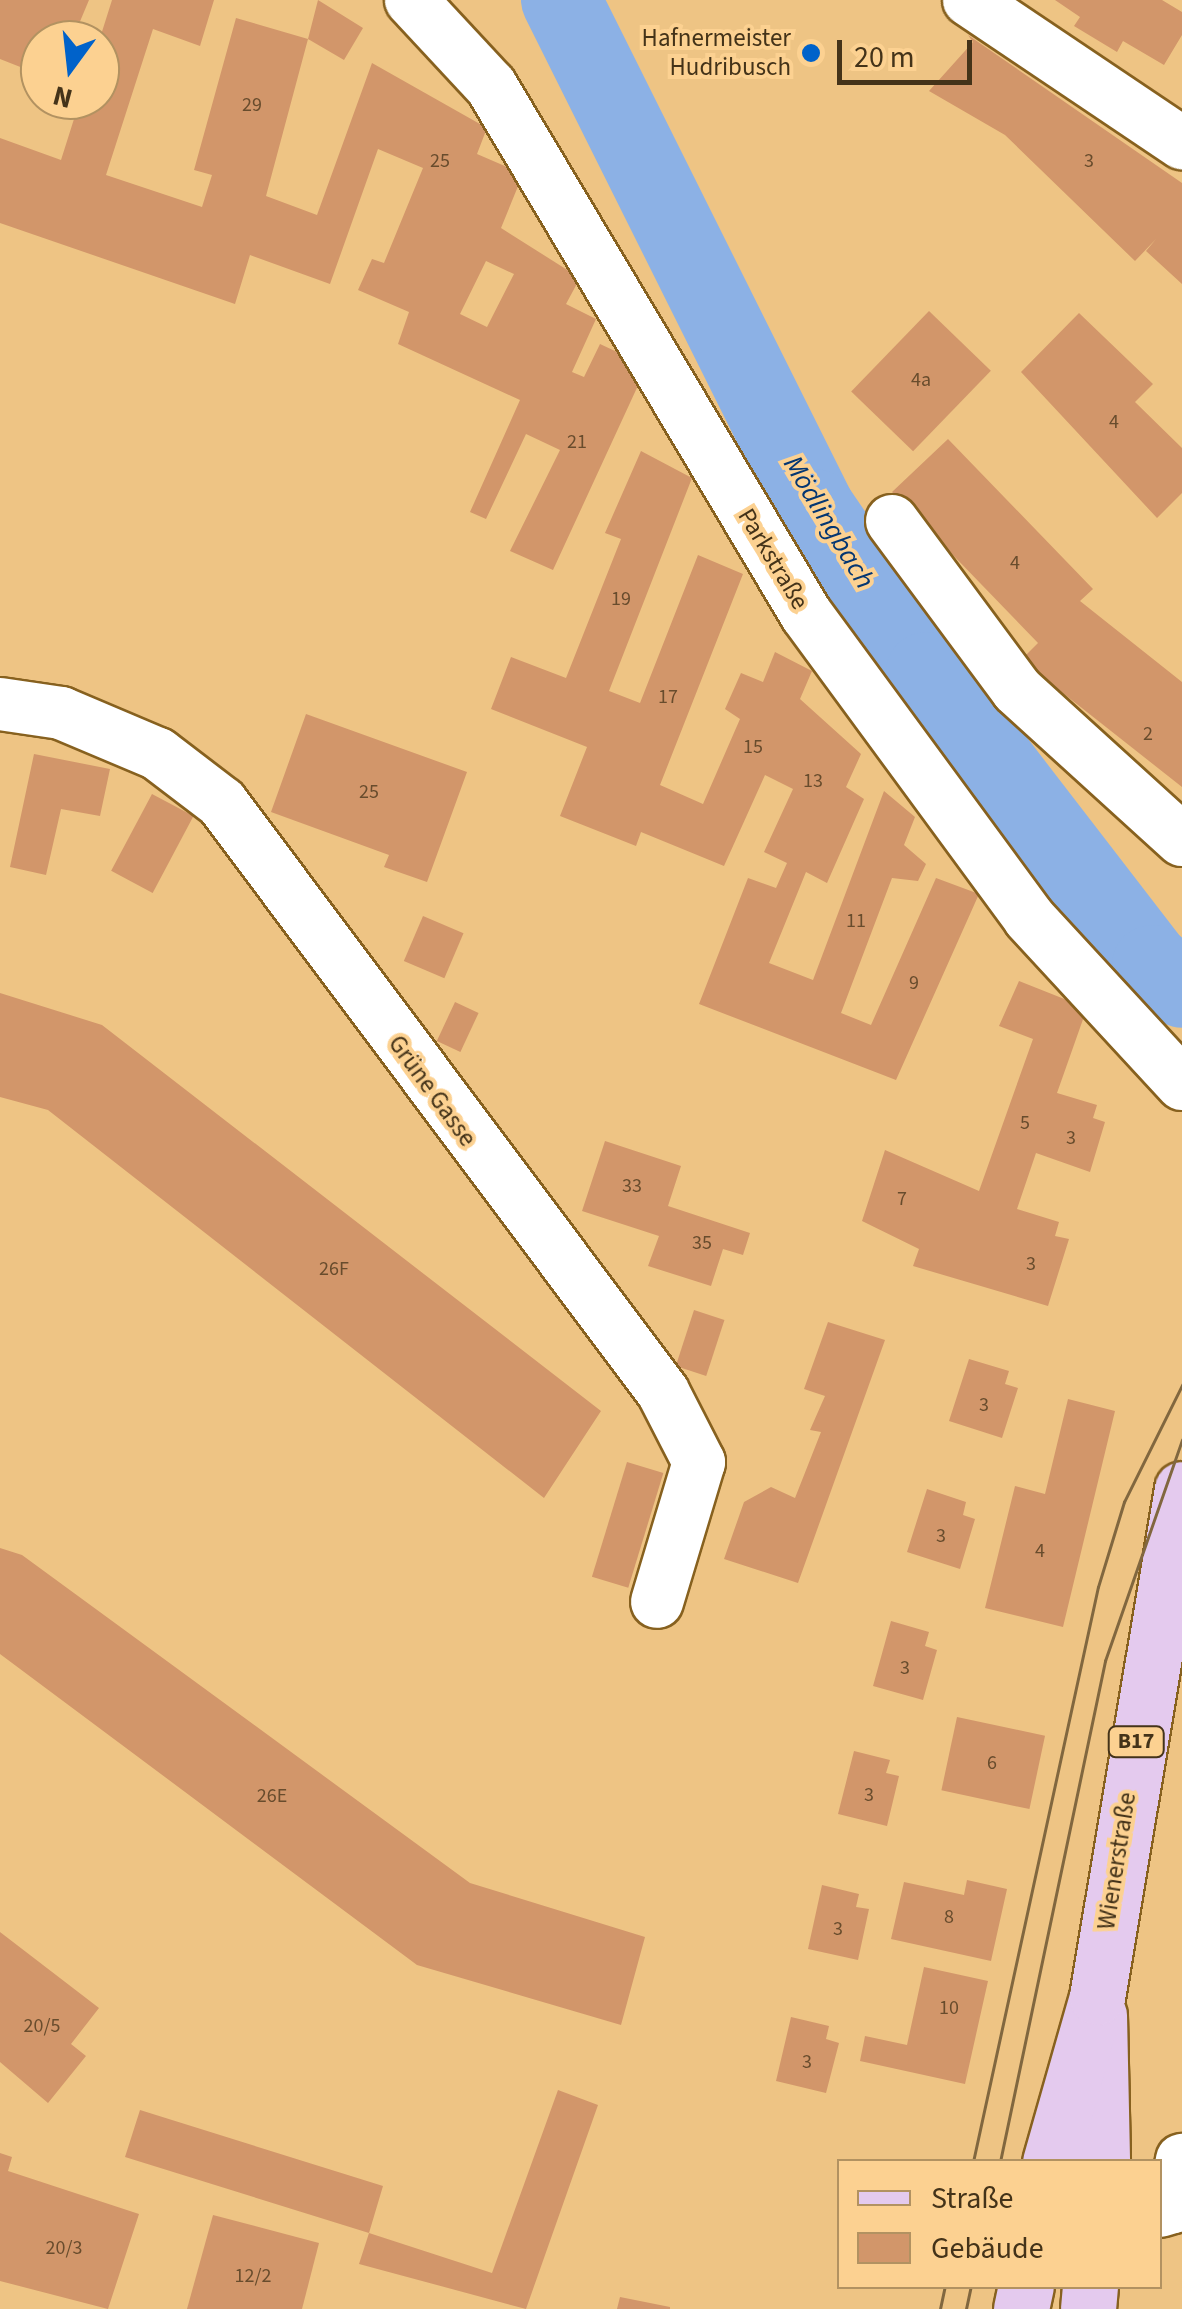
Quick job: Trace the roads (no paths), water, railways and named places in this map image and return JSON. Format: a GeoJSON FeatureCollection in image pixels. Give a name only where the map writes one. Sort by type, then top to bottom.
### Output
{"type":"FeatureCollection","features":[{"type":"Feature","properties":{"kind":"main road","name":"Wienerstraße"},"geometry":{"type":"LineString","coordinates":[[1051,2159],[1097,1997],[1182,1489]]}},
{"type":"Feature","properties":{"kind":"main road","name":"Wienerstraße"},"geometry":{"type":"LineString","coordinates":[[1097,1997],[1107,2101],[1102,2159]]}},
{"type":"Feature","properties":{"kind":"street","name":"Parkstraße"},"geometry":{"type":"LineString","coordinates":[[411,0],[491,86],[806,614],[1029,918],[1182,1084]]}},
{"type":"Feature","properties":{"kind":"street"},"geometry":{"type":"LineString","coordinates":[[969,0],[1182,143]]}},
{"type":"Feature","properties":{"kind":"street"},"geometry":{"type":"LineString","coordinates":[[892,521],[1017,690],[1182,840]]}},
{"type":"Feature","properties":{"kind":"street","name":"Grüne Gasse"},"geometry":{"type":"LineString","coordinates":[[0,704],[61,713],[158,754],[222,803],[663,1392],[700,1462],[657,1602]]}},
{"type":"Feature","properties":{"kind":"street"},"geometry":{"type":"LineString","coordinates":[[1162,2211],[1173,2207],[1182,2160]]}},
{"type":"Feature","properties":{"kind":"waterway","name":"Mödlingbach"},"geometry":{"type":"LineString","coordinates":[[561,0],[815,509],[926,672],[1152,965],[1182,988]]}},
{"type":"Feature","properties":{"kind":"tram line"},"geometry":{"type":"LineString","coordinates":[[974,2159],[1098,1587],[1124,1502],[1182,1385]]}},
{"type":"Feature","properties":{"kind":"tram line"},"geometry":{"type":"LineString","coordinates":[[1001,2159],[1105,1661],[1182,1440]]}},
{"type":"Feature","properties":{"kind":"tram line"},"geometry":{"type":"LineString","coordinates":[[940,2309],[944,2289]]}},
{"type":"Feature","properties":{"kind":"tram line"},"geometry":{"type":"LineString","coordinates":[[966,2309],[970,2289]]}},
{"type":"Feature","properties":{"kind":"place","name":"Hafnermeister Hudribusch"},"geometry":{"type":"Point","coordinates":[811,53]}}]}
